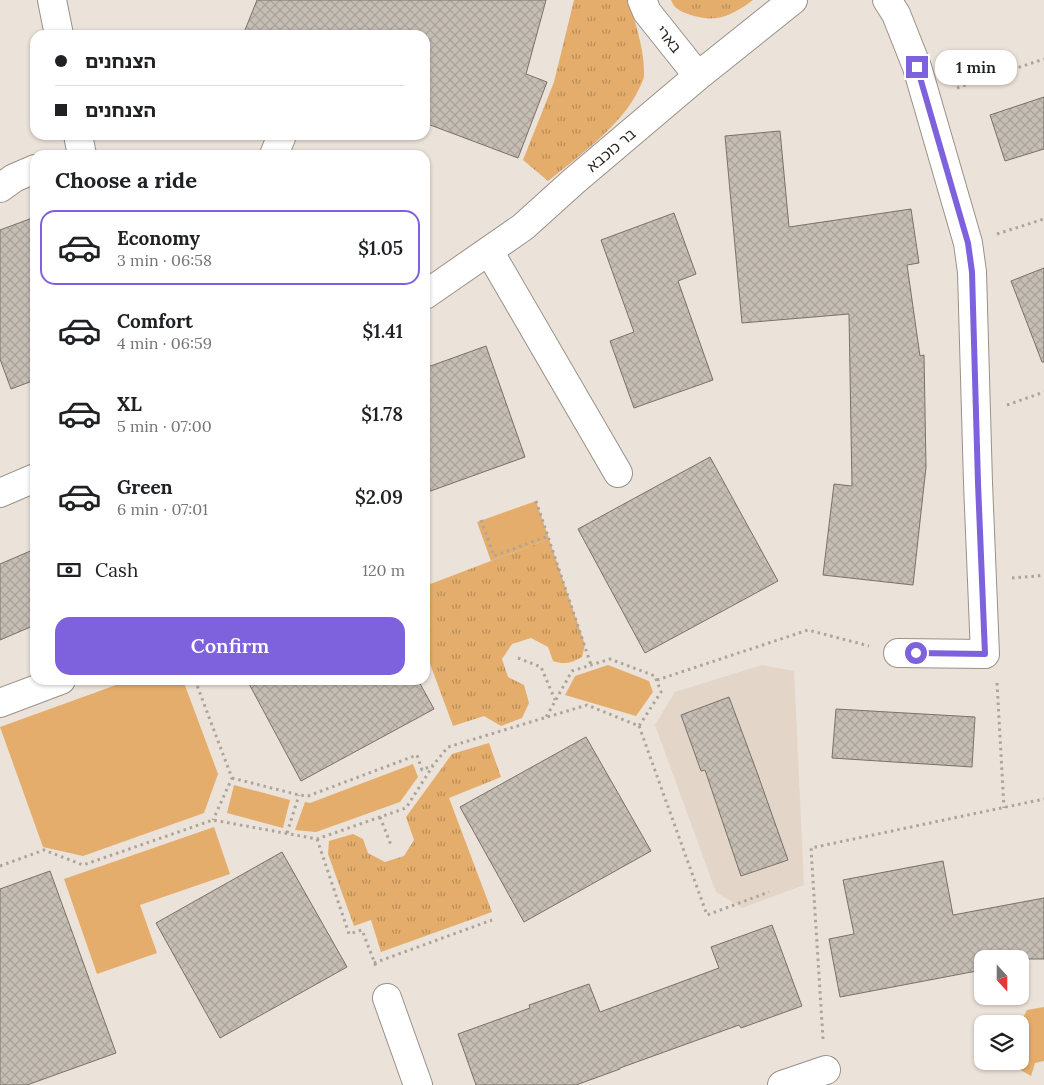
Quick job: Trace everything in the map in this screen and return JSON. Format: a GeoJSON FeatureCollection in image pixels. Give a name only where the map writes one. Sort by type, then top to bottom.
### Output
{"type":"FeatureCollection","features":[{"type":"Feature","properties":{"kind":"street"},"geometry":{"type":"LineString","coordinates":[[52,0],[58,30]]}},
{"type":"Feature","properties":{"kind":"street","name":"בארי"},"geometry":{"type":"LineString","coordinates":[[642,0],[647,12],[698,76]]}},
{"type":"Feature","properties":{"kind":"street","name":"בר כוכבא"},"geometry":{"type":"LineString","coordinates":[[430,292],[523,227],[698,76],[793,0]]}},
{"type":"Feature","properties":{"kind":"street"},"geometry":{"type":"LineString","coordinates":[[887,0],[896,14],[917,67],[968,243],[972,272],[985,654],[898,653]]}},
{"type":"Feature","properties":{"kind":"street"},"geometry":{"type":"LineString","coordinates":[[0,188],[14,178],[30,171]]}},
{"type":"Feature","properties":{"kind":"street"},"geometry":{"type":"LineString","coordinates":[[489,251],[618,473]]}},
{"type":"Feature","properties":{"kind":"street"},"geometry":{"type":"LineString","coordinates":[[0,493],[30,480]]}},
{"type":"Feature","properties":{"kind":"street"},"geometry":{"type":"LineString","coordinates":[[0,703],[48,685]]}},
{"type":"Feature","properties":{"kind":"street"},"geometry":{"type":"LineString","coordinates":[[387,998],[418,1085]]}},
{"type":"Feature","properties":{"kind":"street"},"geometry":{"type":"LineString","coordinates":[[782,1085],[826,1070]]}},
{"type":"Feature","properties":{"kind":"path"},"geometry":{"type":"LineString","coordinates":[[926,98],[1044,58]]}},
{"type":"Feature","properties":{"kind":"path"},"geometry":{"type":"LineString","coordinates":[[968,243],[1044,219]]}},
{"type":"Feature","properties":{"kind":"path"},"geometry":{"type":"LineString","coordinates":[[536,501],[591,665]]}},
{"type":"Feature","properties":{"kind":"path"},"geometry":{"type":"LineString","coordinates":[[481,520],[494,556],[548,536]]}},
{"type":"Feature","properties":{"kind":"path"},"geometry":{"type":"LineString","coordinates":[[657,680],[808,630],[898,653]]}},
{"type":"Feature","properties":{"kind":"path"},"geometry":{"type":"LineString","coordinates":[[985,654],[995,654],[1004,808]]}},
{"type":"Feature","properties":{"kind":"path"},"geometry":{"type":"LineString","coordinates":[[518,658],[541,667],[555,700]]}},
{"type":"Feature","properties":{"kind":"path"},"geometry":{"type":"LineString","coordinates":[[545,719],[572,671],[610,659],[655,676],[657,680],[660,692],[639,726]]}},
{"type":"Feature","properties":{"kind":"path"},"geometry":{"type":"LineString","coordinates":[[197,685],[232,778],[213,820]]}},
{"type":"Feature","properties":{"kind":"path"},"geometry":{"type":"LineString","coordinates":[[0,866],[44,850],[83,864],[213,820],[317,839],[406,808],[434,764],[448,747],[587,705],[639,726],[707,915],[769,892]]}},
{"type":"Feature","properties":{"kind":"path"},"geometry":{"type":"LineString","coordinates":[[232,778],[308,796],[417,755],[422,770],[434,764]]}},
{"type":"Feature","properties":{"kind":"path"},"geometry":{"type":"LineString","coordinates":[[286,833],[299,795]]}},
{"type":"Feature","properties":{"kind":"path"},"geometry":{"type":"LineString","coordinates":[[826,1070],[811,848],[1044,799]]}},
{"type":"Feature","properties":{"kind":"path"},"geometry":{"type":"LineString","coordinates":[[380,817],[390,844]]}},
{"type":"Feature","properties":{"kind":"path"},"geometry":{"type":"LineString","coordinates":[[317,839],[349,934],[362,930],[387,998]]}},
{"type":"Feature","properties":{"kind":"path"},"geometry":{"type":"LineString","coordinates":[[374,963],[492,920]]}},
{"type":"Feature","properties":{"kind":"shaded area"},"geometry":{"type":"Polygon","coordinates":[[[762,665],[794,671],[804,885],[742,908],[716,892],[655,725],[675,692],[762,665]]]}},
{"type":"Feature","properties":{"kind":"green space"},"geometry":{"type":"Polygon","coordinates":[[[574,0],[629,0],[641,47],[644,77],[632,102],[611,127],[586,151],[548,181],[523,160],[554,82],[574,0]]]}},
{"type":"Feature","properties":{"kind":"green space"},"geometry":{"type":"Polygon","coordinates":[[[671,0],[753,0],[731,14],[707,18],[684,12],[675,7],[671,0]]]}},
{"type":"Feature","properties":{"kind":"green space"},"geometry":{"type":"Polygon","coordinates":[[[536,501],[549,539],[491,561],[477,522],[536,501]]]}},
{"type":"Feature","properties":{"kind":"green space"},"geometry":{"type":"Polygon","coordinates":[[[549,539],[585,645],[582,657],[568,663],[561,663],[553,661],[548,647],[531,638],[512,644],[502,659],[508,677],[524,685],[529,703],[522,718],[501,726],[484,716],[453,726],[430,664],[430,584],[549,539]]]}},
{"type":"Feature","properties":{"kind":"green space"},"geometry":{"type":"Polygon","coordinates":[[[608,665],[649,681],[653,692],[636,716],[565,695],[575,676],[608,665]]]}},
{"type":"Feature","properties":{"kind":"green space"},"geometry":{"type":"Polygon","coordinates":[[[116,685],[185,685],[218,774],[204,813],[83,856],[43,847],[0,727],[116,685]]]}},
{"type":"Feature","properties":{"kind":"green space"},"geometry":{"type":"Polygon","coordinates":[[[489,743],[501,777],[449,798],[492,912],[381,952],[371,920],[354,926],[328,854],[329,841],[353,834],[363,839],[368,853],[385,862],[404,856],[414,840],[406,817],[452,754],[489,743]]]}},
{"type":"Feature","properties":{"kind":"green space"},"geometry":{"type":"Polygon","coordinates":[[[413,764],[418,777],[400,802],[316,832],[295,830],[305,802],[310,803],[413,764]]]}},
{"type":"Feature","properties":{"kind":"green space"},"geometry":{"type":"Polygon","coordinates":[[[234,785],[290,800],[283,828],[227,813],[234,785]]]}},
{"type":"Feature","properties":{"kind":"green space"},"geometry":{"type":"Polygon","coordinates":[[[214,827],[230,874],[140,905],[157,953],[97,974],[64,879],[214,827]]]}},
{"type":"Feature","properties":{"kind":"green space"},"geometry":{"type":"Polygon","coordinates":[[[1044,1007],[1044,1061],[1035,1063],[1031,1076],[1020,1070],[1029,1070],[1029,1015],[1024,1015],[1027,1010],[1044,1007]]]}},
{"type":"Feature","properties":{"kind":"building"},"geometry":{"type":"Polygon","coordinates":[[[257,0],[546,0],[526,74],[547,82],[518,158],[430,125],[430,30],[245,30],[257,0]]]}},
{"type":"Feature","properties":{"kind":"building"},"geometry":{"type":"Polygon","coordinates":[[[1044,97],[1044,149],[1005,161],[990,115],[1044,97]]]}},
{"type":"Feature","properties":{"kind":"building"},"geometry":{"type":"Polygon","coordinates":[[[780,131],[789,227],[911,209],[919,263],[907,265],[920,356],[924,355],[926,467],[913,585],[823,575],[834,484],[852,486],[849,314],[742,323],[725,136],[780,131]]]}},
{"type":"Feature","properties":{"kind":"building"},"geometry":{"type":"Polygon","coordinates":[[[674,213],[696,274],[678,281],[713,380],[634,408],[610,341],[634,332],[601,240],[674,213]]]}},
{"type":"Feature","properties":{"kind":"building"},"geometry":{"type":"Polygon","coordinates":[[[30,219],[30,382],[11,389],[0,359],[0,230],[30,219]]]}},
{"type":"Feature","properties":{"kind":"building"},"geometry":{"type":"Polygon","coordinates":[[[1044,268],[1044,362],[1042,362],[1011,281],[1044,268]]]}},
{"type":"Feature","properties":{"kind":"building"},"geometry":{"type":"Polygon","coordinates":[[[486,346],[525,457],[430,491],[430,366],[486,346]]]}},
{"type":"Feature","properties":{"kind":"building"},"geometry":{"type":"Polygon","coordinates":[[[710,457],[778,581],[645,653],[578,529],[710,457]]]}},
{"type":"Feature","properties":{"kind":"building"},"geometry":{"type":"Polygon","coordinates":[[[30,551],[30,627],[0,640],[0,564],[30,551]]]}},
{"type":"Feature","properties":{"kind":"building"},"geometry":{"type":"Polygon","coordinates":[[[250,685],[421,685],[434,709],[301,781],[250,685]]]}},
{"type":"Feature","properties":{"kind":"building"},"geometry":{"type":"Polygon","coordinates":[[[729,697],[788,860],[741,876],[705,770],[701,771],[681,715],[729,697]]]}},
{"type":"Feature","properties":{"kind":"building"},"geometry":{"type":"Polygon","coordinates":[[[836,709],[975,717],[972,767],[832,758],[836,709]]]}},
{"type":"Feature","properties":{"kind":"building"},"geometry":{"type":"Polygon","coordinates":[[[586,737],[651,851],[524,922],[460,807],[586,737]]]}},
{"type":"Feature","properties":{"kind":"building"},"geometry":{"type":"Polygon","coordinates":[[[282,852],[347,967],[220,1038],[156,923],[282,852]]]}},
{"type":"Feature","properties":{"kind":"building"},"geometry":{"type":"Polygon","coordinates":[[[943,861],[953,915],[1044,898],[1044,959],[1029,959],[1029,950],[974,950],[974,972],[840,997],[829,939],[854,934],[843,880],[943,861]]]}},
{"type":"Feature","properties":{"kind":"building"},"geometry":{"type":"Polygon","coordinates":[[[50,871],[116,1053],[27,1085],[0,1085],[0,889],[50,871]]]}},
{"type":"Feature","properties":{"kind":"building"},"geometry":{"type":"Polygon","coordinates":[[[772,925],[802,1006],[741,1028],[739,1025],[576,1085],[476,1085],[458,1034],[530,1008],[529,1005],[589,984],[600,1012],[719,968],[711,947],[772,925]]]}},
{"type":"Feature","properties":{"kind":"route"},"geometry":{"type":"LineString","coordinates":[[916,653],[985,654],[972,272],[968,243],[917,67]]}}]}
